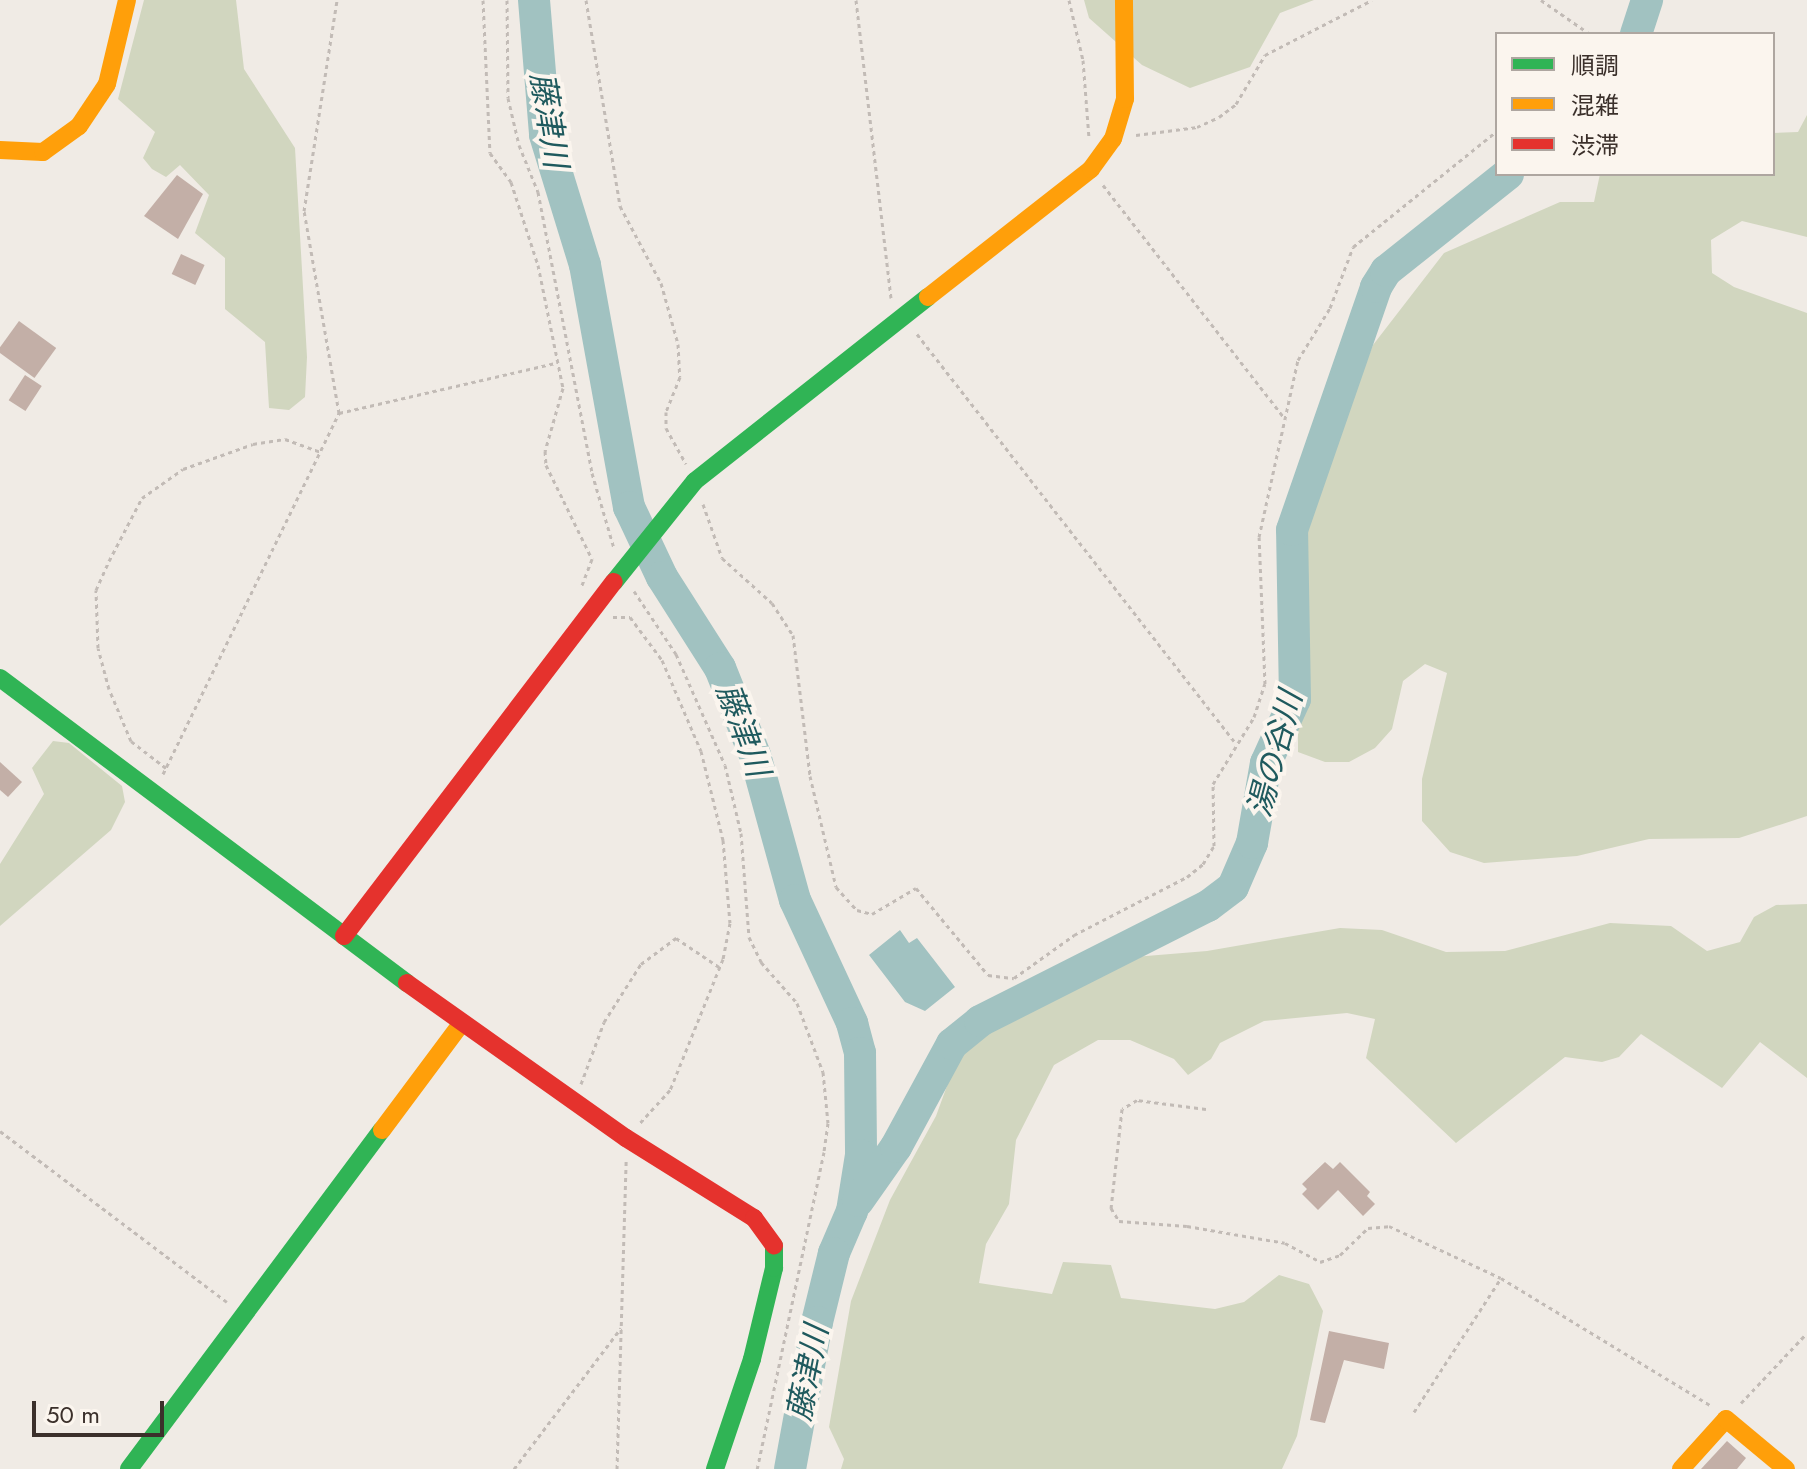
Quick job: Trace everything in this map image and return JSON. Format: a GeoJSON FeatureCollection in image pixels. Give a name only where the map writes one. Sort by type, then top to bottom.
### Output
{"type":"FeatureCollection","features":[{"type":"Feature","properties":{"kind":"street"},"geometry":{"type":"LineString","coordinates":[[0,150],[43,152],[79,126],[107,84],[127,0]]}},
{"type":"Feature","properties":{"kind":"street"},"geometry":{"type":"LineString","coordinates":[[344,936],[594,606],[695,481],[1091,169],[1113,139],[1125,99],[1124,0]]}},
{"type":"Feature","properties":{"kind":"street"},"geometry":{"type":"LineString","coordinates":[[0,678],[461,1024],[626,1138],[743,1208],[774,1245],[774,1268],[752,1359],[715,1469]]}},
{"type":"Feature","properties":{"kind":"street"},"geometry":{"type":"LineString","coordinates":[[129,1469],[461,1024]]}},
{"type":"Feature","properties":{"kind":"street"},"geometry":{"type":"LineString","coordinates":[[1681,1469],[1726,1419],[1786,1469]]}},
{"type":"Feature","properties":{"kind":"path"},"geometry":{"type":"LineString","coordinates":[[154,794],[339,413],[304,211],[337,0]]}},
{"type":"Feature","properties":{"kind":"path"},"geometry":{"type":"LineString","coordinates":[[483,0],[490,153],[511,182],[534,246],[563,397],[545,451],[546,465],[592,559],[580,588],[594,606]]}},
{"type":"Feature","properties":{"kind":"path"},"geometry":{"type":"LineString","coordinates":[[507,0],[511,110],[548,238],[605,530],[624,571],[676,654],[725,765],[741,833],[749,937],[761,962],[797,1003],[823,1072],[828,1123],[824,1152],[757,1469]]}},
{"type":"Feature","properties":{"kind":"path"},"geometry":{"type":"LineString","coordinates":[[586,0],[620,206],[661,283],[678,344],[680,377],[666,412],[666,428],[695,481],[722,558],[772,603],[793,635],[810,776],[836,887],[857,910],[872,914],[916,888],[988,975],[1014,978],[1074,935],[1203,864],[1214,846],[1217,824],[1213,784],[1235,742],[1254,717],[1265,684],[1259,537],[1298,360],[1330,308],[1353,247],[1495,133]]}},
{"type":"Feature","properties":{"kind":"path"},"geometry":{"type":"LineString","coordinates":[[856,0],[898,319],[1235,742]]}},
{"type":"Feature","properties":{"kind":"path"},"geometry":{"type":"LineString","coordinates":[[1069,0],[1083,60],[1089,140]]}},
{"type":"Feature","properties":{"kind":"path"},"geometry":{"type":"LineString","coordinates":[[1113,139],[1197,127],[1219,117],[1236,104],[1272,50],[1372,0]]}},
{"type":"Feature","properties":{"kind":"path"},"geometry":{"type":"LineString","coordinates":[[1541,0],[1587,32]]}},
{"type":"Feature","properties":{"kind":"path"},"geometry":{"type":"LineString","coordinates":[[1091,169],[1285,419]]}},
{"type":"Feature","properties":{"kind":"path"},"geometry":{"type":"LineString","coordinates":[[339,413],[555,363]]}},
{"type":"Feature","properties":{"kind":"path"},"geometry":{"type":"LineString","coordinates":[[166,768],[131,741],[109,689],[98,648],[96,590],[109,561],[142,498],[183,469],[240,447],[285,439],[320,452]]}},
{"type":"Feature","properties":{"kind":"path"},"geometry":{"type":"LineString","coordinates":[[603,628],[612,617],[630,617],[662,660],[701,751],[724,854],[730,923],[719,967],[670,1090],[626,1138],[617,1469]]}},
{"type":"Feature","properties":{"kind":"path"},"geometry":{"type":"LineString","coordinates":[[576,1103],[604,1022],[641,964],[676,938],[719,967]]}},
{"type":"Feature","properties":{"kind":"path"},"geometry":{"type":"LineString","coordinates":[[1206,1109],[1137,1100],[1122,1109],[1111,1208],[1119,1221],[1241,1234],[1285,1243],[1320,1262],[1340,1255],[1368,1228],[1389,1226],[1501,1278],[1705,1401],[1726,1419],[1807,1333]]}},
{"type":"Feature","properties":{"kind":"path"},"geometry":{"type":"LineString","coordinates":[[0,1131],[243,1314]]}},
{"type":"Feature","properties":{"kind":"path"},"geometry":{"type":"LineString","coordinates":[[1414,1412],[1501,1278]]}},
{"type":"Feature","properties":{"kind":"path"},"geometry":{"type":"LineString","coordinates":[[514,1469],[621,1328]]}},
{"type":"Feature","properties":{"kind":"green space"},"geometry":{"type":"Polygon","coordinates":[[[144,0],[236,0],[244,69],[295,148],[307,357],[305,397],[289,410],[269,408],[265,342],[225,309],[225,258],[195,233],[209,195],[180,165],[166,177],[152,169],[143,158],[155,132],[118,99],[144,0]]]}},
{"type":"Feature","properties":{"kind":"green space"},"geometry":{"type":"Polygon","coordinates":[[[1084,0],[1314,0],[1280,13],[1250,67],[1190,88],[1142,65],[1089,18],[1084,0]]]}},
{"type":"Feature","properties":{"kind":"green space"},"geometry":{"type":"Polygon","coordinates":[[[1807,115],[1807,237],[1742,221],[1711,240],[1712,273],[1734,287],[1807,313],[1807,816],[1739,838],[1649,839],[1577,856],[1484,863],[1450,852],[1422,821],[1422,779],[1447,673],[1425,664],[1403,681],[1392,729],[1375,748],[1349,762],[1325,762],[1298,752],[1298,531],[1373,345],[1444,253],[1560,202],[1594,202],[1600,176],[1775,176],[1775,133],[1798,132],[1807,115]]]}},
{"type":"Feature","properties":{"kind":"green space"},"geometry":{"type":"Polygon","coordinates":[[[53,741],[69,743],[122,786],[125,802],[111,830],[0,926],[0,864],[44,794],[32,768],[53,741]]]}},
{"type":"Feature","properties":{"kind":"green space"},"geometry":{"type":"Polygon","coordinates":[[[1807,904],[1807,1078],[1760,1042],[1722,1088],[1641,1034],[1619,1057],[1602,1062],[1565,1057],[1456,1143],[1366,1058],[1375,1019],[1347,1013],[1264,1021],[1220,1043],[1211,1059],[1188,1075],[1174,1059],[1130,1040],[1098,1040],[1054,1065],[1016,1140],[1009,1204],[986,1244],[979,1283],[1052,1294],[1063,1262],[1111,1265],[1121,1298],[1215,1309],[1244,1302],[1279,1275],[1309,1284],[1323,1311],[1297,1436],[1282,1469],[841,1469],[844,1459],[829,1427],[851,1301],[890,1200],[936,1116],[959,1053],[1069,982],[1134,957],[1207,951],[1340,928],[1382,930],[1446,952],[1505,951],[1610,923],[1671,926],[1707,951],[1740,942],[1754,917],[1776,905],[1807,904]]]}},
{"type":"Feature","properties":{"kind":"water"},"geometry":{"type":"Polygon","coordinates":[[[900,930],[909,943],[917,938],[955,987],[925,1011],[905,1002],[869,955],[900,930]]]}},
{"type":"Feature","properties":{"kind":"building"},"geometry":{"type":"Polygon","coordinates":[[[177,175],[203,194],[178,239],[144,216],[177,175]]]}},
{"type":"Feature","properties":{"kind":"building"},"geometry":{"type":"Polygon","coordinates":[[[181,254],[205,265],[195,285],[172,274],[181,254]]]}},
{"type":"Feature","properties":{"kind":"building"},"geometry":{"type":"Polygon","coordinates":[[[19,321],[56,348],[34,378],[0,353],[0,347],[19,321]]]}},
{"type":"Feature","properties":{"kind":"building"},"geometry":{"type":"Polygon","coordinates":[[[25,375],[42,386],[25,411],[9,400],[25,375]]]}},
{"type":"Feature","properties":{"kind":"building"},"geometry":{"type":"Polygon","coordinates":[[[0,762],[22,782],[8,797],[0,790],[0,762]]]}},
{"type":"Feature","properties":{"kind":"building"},"geometry":{"type":"Polygon","coordinates":[[[1325,1162],[1333,1169],[1340,1162],[1370,1192],[1367,1196],[1375,1204],[1363,1216],[1338,1190],[1318,1210],[1302,1194],[1307,1189],[1302,1184],[1325,1162]]]}},
{"type":"Feature","properties":{"kind":"building"},"geometry":{"type":"Polygon","coordinates":[[[1329,1331],[1389,1343],[1384,1369],[1344,1360],[1325,1423],[1310,1420],[1329,1331]]]}},
{"type":"Feature","properties":{"kind":"building"},"geometry":{"type":"Polygon","coordinates":[[[1727,1441],[1746,1458],[1737,1469],[1701,1469],[1727,1441]]]}},
{"type":"Feature","properties":{"kind":"waterway","name":"藤津川"},"geometry":{"type":"LineString","coordinates":[[534,0],[545,135],[585,265],[629,507],[662,577],[720,668],[755,755],[795,900],[852,1023],[860,1053],[861,1155],[852,1211],[834,1253],[817,1322],[790,1469]]}},
{"type":"Feature","properties":{"kind":"waterway","name":"湯の谷川"},"geometry":{"type":"LineString","coordinates":[[1637,32],[1647,0]]}},
{"type":"Feature","properties":{"kind":"waterway","name":"湯の谷川"},"geometry":{"type":"LineString","coordinates":[[858,1201],[896,1147],[952,1044],[980,1021],[1208,906],[1233,887],[1252,843],[1266,763],[1295,699],[1292,530],[1376,287],[1386,271],[1505,176]]}},
{"type":"Feature","properties":{"kind":"traffic: fast"},"geometry":{"type":"LineString","coordinates":[[614,582],[695,481],[928,297]]}},
{"type":"Feature","properties":{"kind":"traffic: fast"},"geometry":{"type":"LineString","coordinates":[[0,678],[407,983]]}},
{"type":"Feature","properties":{"kind":"traffic: fast"},"geometry":{"type":"LineString","coordinates":[[129,1469],[382,1130]]}},
{"type":"Feature","properties":{"kind":"traffic: fast"},"geometry":{"type":"LineString","coordinates":[[715,1469],[752,1359],[774,1268],[774,1246]]}},
{"type":"Feature","properties":{"kind":"traffic: slow"},"geometry":{"type":"LineString","coordinates":[[0,150],[43,152],[79,126],[107,84],[127,0]]}},
{"type":"Feature","properties":{"kind":"traffic: slow"},"geometry":{"type":"LineString","coordinates":[[928,297],[1091,169],[1113,139],[1125,99],[1124,0]]}},
{"type":"Feature","properties":{"kind":"traffic: slow"},"geometry":{"type":"LineString","coordinates":[[382,1130],[461,1024]]}},
{"type":"Feature","properties":{"kind":"traffic: slow"},"geometry":{"type":"LineString","coordinates":[[1681,1469],[1726,1419],[1786,1469]]}},
{"type":"Feature","properties":{"kind":"traffic: jam"},"geometry":{"type":"LineString","coordinates":[[344,936],[614,582]]}},
{"type":"Feature","properties":{"kind":"traffic: jam"},"geometry":{"type":"LineString","coordinates":[[407,983],[626,1138],[754,1218],[774,1246]]}}]}
